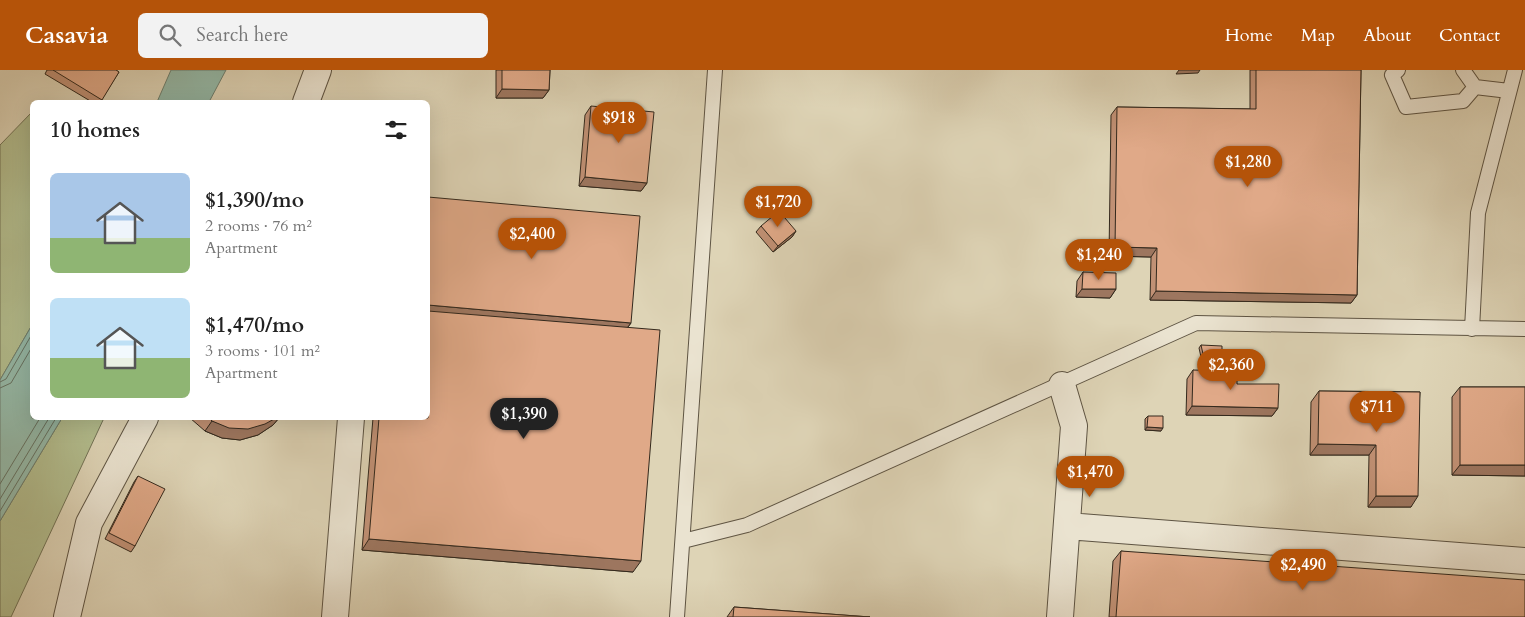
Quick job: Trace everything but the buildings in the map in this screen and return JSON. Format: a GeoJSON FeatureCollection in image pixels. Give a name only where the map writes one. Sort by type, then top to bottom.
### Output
{"type":"FeatureCollection","features":[{"type":"Feature","properties":{"kind":"street"},"geometry":{"type":"LineString","coordinates":[[307,100],[318,70]]}},
{"type":"Feature","properties":{"kind":"street"},"geometry":{"type":"LineString","coordinates":[[1060,617],[1074,426],[1062,385]]}},
{"type":"Feature","properties":{"kind":"street"},"geometry":{"type":"LineString","coordinates":[[67,617],[89,523],[144,420]]}},
{"type":"Feature","properties":{"kind":"street"},"geometry":{"type":"LineString","coordinates":[[335,617],[351,420]]}},
{"type":"Feature","properties":{"kind":"street"},"geometry":{"type":"LineString","coordinates":[[1067,526],[1525,561]]}},
{"type":"Feature","properties":{"kind":"lane"},"geometry":{"type":"LineString","coordinates":[[677,617],[714,70]]}},
{"type":"Feature","properties":{"kind":"lane"},"geometry":{"type":"LineString","coordinates":[[1398,70],[1392,75],[1406,107],[1463,102],[1475,88]]}},
{"type":"Feature","properties":{"kind":"lane"},"geometry":{"type":"LineString","coordinates":[[1463,70],[1475,88]]}},
{"type":"Feature","properties":{"kind":"lane"},"geometry":{"type":"LineString","coordinates":[[1472,329],[1478,213],[1515,70]]}},
{"type":"Feature","properties":{"kind":"lane"},"geometry":{"type":"LineString","coordinates":[[1475,88],[1509,91]]}},
{"type":"Feature","properties":{"kind":"lane"},"geometry":{"type":"LineString","coordinates":[[683,541],[747,524],[1062,385],[1196,323],[1525,329]]}},
{"type":"Feature","properties":{"kind":"shaded area"},"geometry":{"type":"Polygon","coordinates":[[[30,114],[30,328],[0,380],[0,145],[30,114]]]}},
{"type":"Feature","properties":{"kind":"shaded area"},"geometry":{"type":"Polygon","coordinates":[[[61,420],[103,420],[11,617],[0,617],[0,521],[61,420]]]}},
{"type":"Feature","properties":{"kind":"water"},"geometry":{"type":"Polygon","coordinates":[[[171,70],[226,70],[210,100],[158,100],[171,70]]]}},
{"type":"Feature","properties":{"kind":"water"},"geometry":{"type":"Polygon","coordinates":[[[30,328],[30,420],[61,420],[0,521],[0,380],[30,328]]]}}]}
